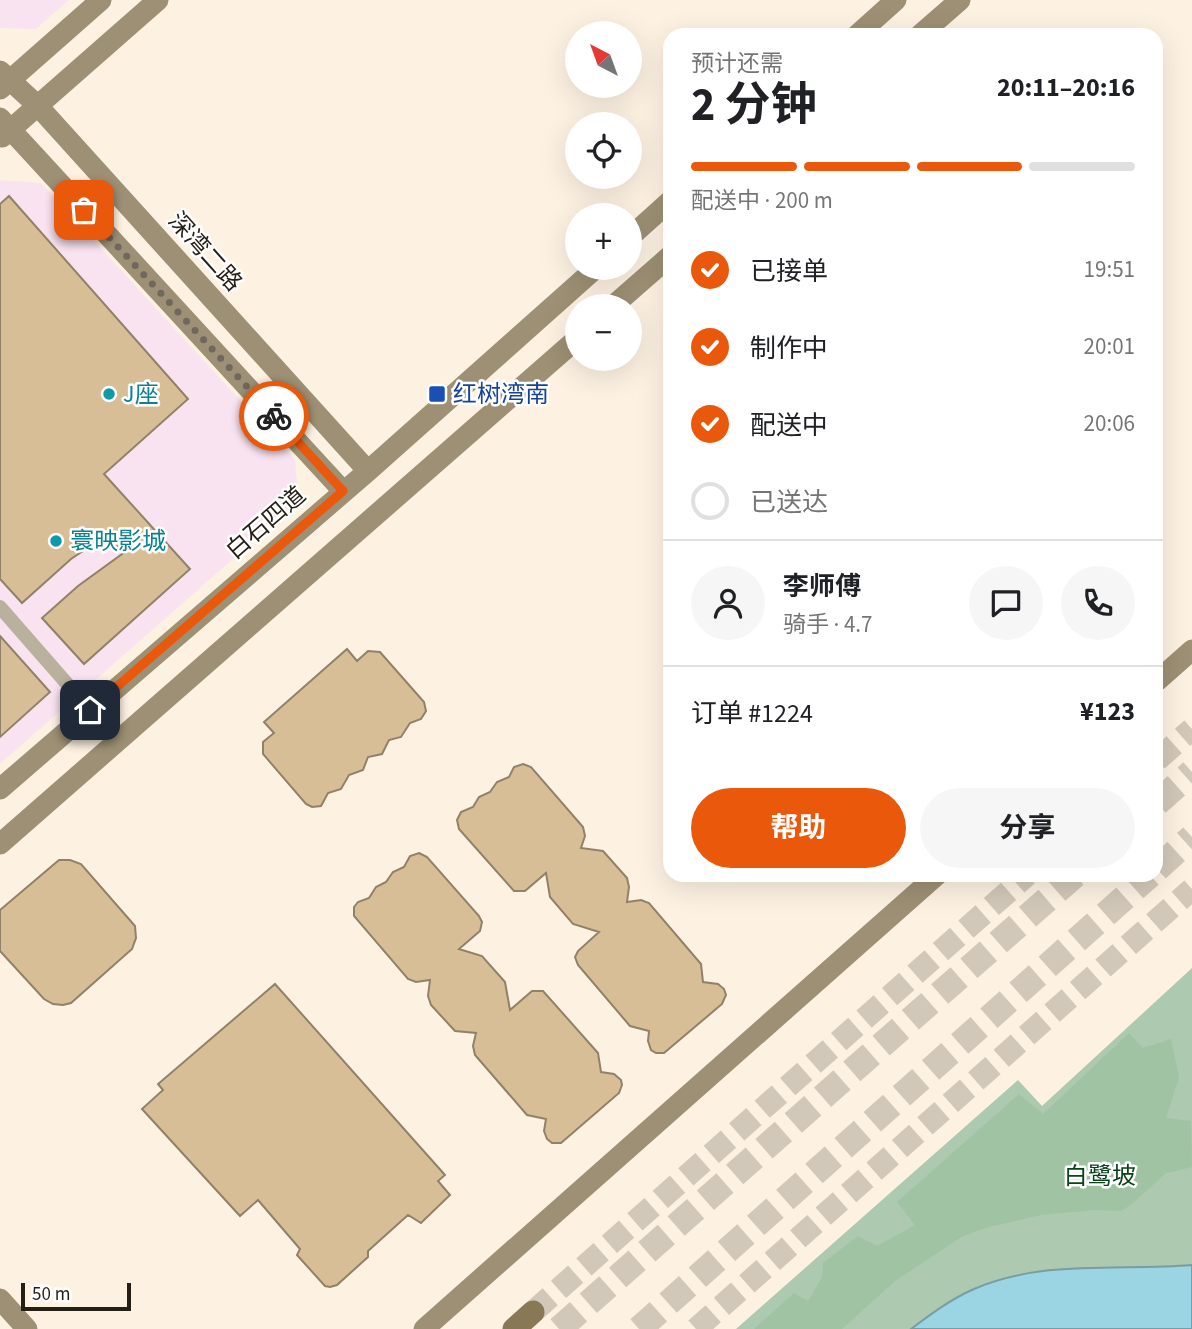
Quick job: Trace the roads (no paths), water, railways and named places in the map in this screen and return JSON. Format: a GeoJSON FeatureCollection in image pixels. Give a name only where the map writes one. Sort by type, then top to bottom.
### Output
{"type":"FeatureCollection","features":[{"type":"Feature","properties":{"kind":"main road"},"geometry":{"type":"LineString","coordinates":[[514,1329],[533,1312]]}},
{"type":"Feature","properties":{"kind":"street"},"geometry":{"type":"LineString","coordinates":[[3,80],[101,0]]}},
{"type":"Feature","properties":{"kind":"street"},"geometry":{"type":"LineString","coordinates":[[158,0],[38,106],[3,128],[343,491]]}},
{"type":"Feature","properties":{"kind":"street"},"geometry":{"type":"LineString","coordinates":[[865,28],[896,0]]}},
{"type":"Feature","properties":{"kind":"street"},"geometry":{"type":"LineString","coordinates":[[928,28],[960,0]]}},
{"type":"Feature","properties":{"kind":"street","name":"深湾二路"},"geometry":{"type":"LineString","coordinates":[[3,80],[38,106],[368,471]]}},
{"type":"Feature","properties":{"kind":"street"},"geometry":{"type":"LineString","coordinates":[[642,226],[663,207]]}},
{"type":"Feature","properties":{"kind":"street"},"geometry":{"type":"LineString","coordinates":[[627,294],[663,262]]}},
{"type":"Feature","properties":{"kind":"street","name":"白石四道"},"geometry":{"type":"LineString","coordinates":[[0,789],[368,471],[583,280]]}},
{"type":"Feature","properties":{"kind":"street"},"geometry":{"type":"LineString","coordinates":[[0,845],[565,349]]}},
{"type":"Feature","properties":{"kind":"street"},"geometry":{"type":"LineString","coordinates":[[0,607],[90,710]]}},
{"type":"Feature","properties":{"kind":"street"},"geometry":{"type":"LineString","coordinates":[[1163,676],[1192,650]]}},
{"type":"Feature","properties":{"kind":"street"},"geometry":{"type":"LineString","coordinates":[[424,1329],[929,882]]}},
{"type":"Feature","properties":{"kind":"street"},"geometry":{"type":"LineString","coordinates":[[0,1298],[27,1329]]}},
{"type":"Feature","properties":{"kind":"water"},"geometry":{"type":"Polygon","coordinates":[[[1192,1265],[1192,1329],[911,1329],[941,1307],[974,1289],[1027,1273],[1082,1268],[1192,1265]]]}},
{"type":"Feature","properties":{"kind":"tunnel"},"geometry":{"type":"LineString","coordinates":[[1163,755],[1192,729]]}},
{"type":"Feature","properties":{"kind":"tunnel"},"geometry":{"type":"LineString","coordinates":[[1163,798],[1192,772]]}},
{"type":"Feature","properties":{"kind":"tunnel"},"geometry":{"type":"LineString","coordinates":[[1163,864],[1192,837]]}},
{"type":"Feature","properties":{"kind":"tunnel"},"geometry":{"type":"LineString","coordinates":[[533,1312],[1019,882]]}},
{"type":"Feature","properties":{"kind":"tunnel"},"geometry":{"type":"LineString","coordinates":[[559,1329],[1067,882]]}},
{"type":"Feature","properties":{"kind":"tunnel"},"geometry":{"type":"LineString","coordinates":[[639,1329],[1142,882]]}},
{"type":"Feature","properties":{"kind":"tunnel"},"geometry":{"type":"LineString","coordinates":[[696,1329],[1192,889]]}},
{"type":"Feature","properties":{"kind":"place","name":"J座"},"geometry":{"type":"Point","coordinates":[109,394]}},
{"type":"Feature","properties":{"kind":"place","name":"红树湾南"},"geometry":{"type":"Point","coordinates":[437,394]}},
{"type":"Feature","properties":{"kind":"place","name":"寰映影城"},"geometry":{"type":"Point","coordinates":[56,541]}},
{"type":"Feature","properties":{"kind":"park label","name":"白鹭坡"},"geometry":{"type":"Point","coordinates":[1100,1176]}}]}
